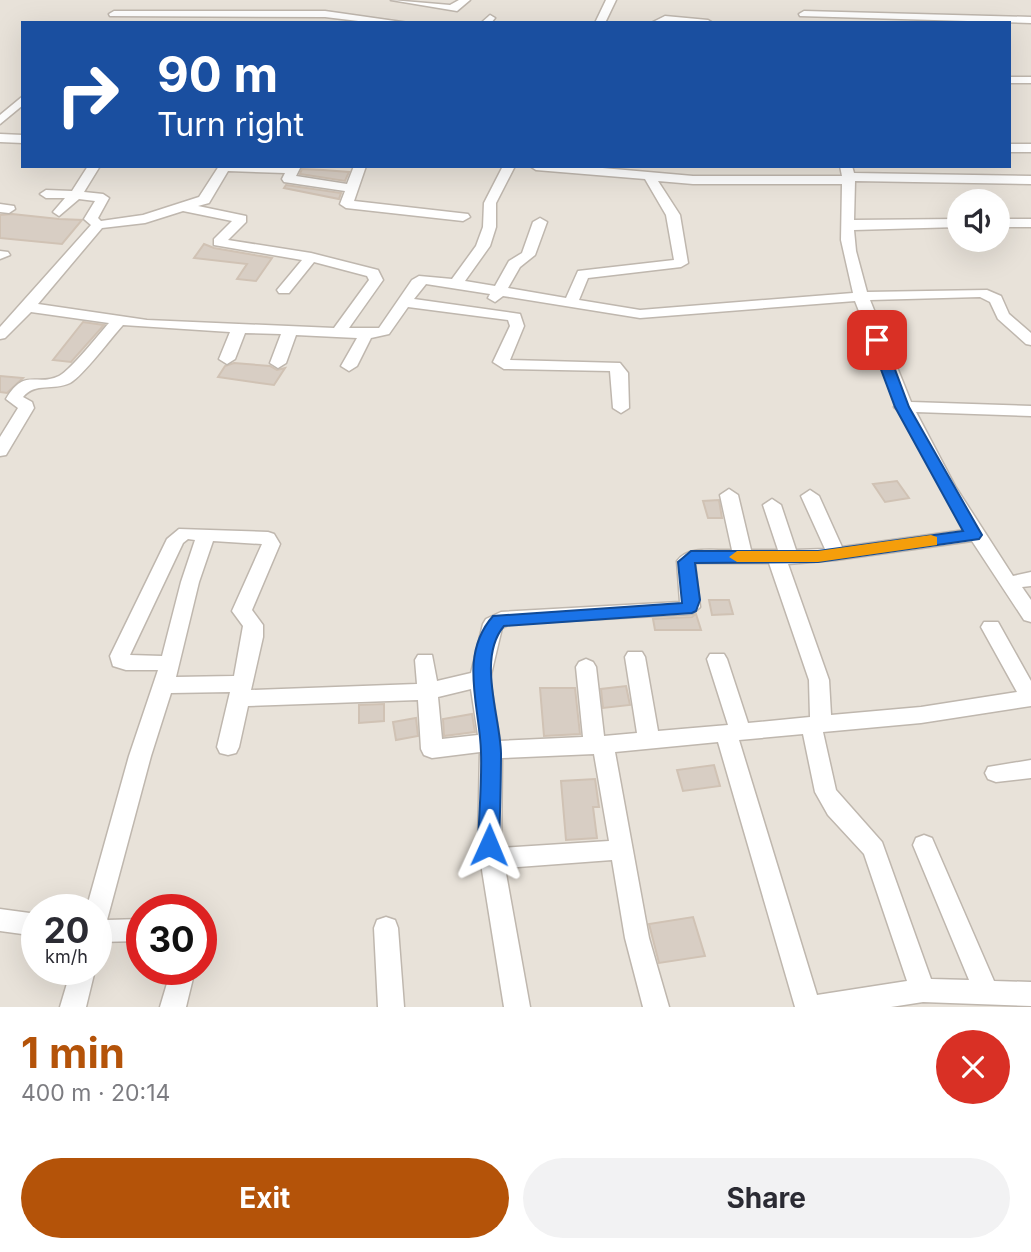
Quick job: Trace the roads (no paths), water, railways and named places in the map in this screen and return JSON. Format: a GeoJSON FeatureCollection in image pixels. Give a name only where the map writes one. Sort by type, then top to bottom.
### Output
{"type":"FeatureCollection","features":[{"type":"Feature","properties":{"kind":"street"},"geometry":{"type":"LineString","coordinates":[[169,16],[181,0]]}},
{"type":"Feature","properties":{"kind":"street"},"geometry":{"type":"LineString","coordinates":[[218,15],[232,0]]}},
{"type":"Feature","properties":{"kind":"street"},"geometry":{"type":"LineString","coordinates":[[273,14],[284,0]]}},
{"type":"Feature","properties":{"kind":"street"},"geometry":{"type":"LineString","coordinates":[[396,0],[457,8],[465,0]]}},
{"type":"Feature","properties":{"kind":"street"},"geometry":{"type":"LineString","coordinates":[[601,21],[611,0]]}},
{"type":"Feature","properties":{"kind":"street"},"geometry":{"type":"LineString","coordinates":[[803,1],[803,18],[891,12],[1031,20]]}},
{"type":"Feature","properties":{"kind":"street"},"geometry":{"type":"LineString","coordinates":[[109,2],[111,18],[169,16],[187,19],[218,15],[290,13],[374,21]]}},
{"type":"Feature","properties":{"kind":"street"},"geometry":{"type":"LineString","coordinates":[[342,2],[339,8],[344,19]]}},
{"type":"Feature","properties":{"kind":"street"},"geometry":{"type":"LineString","coordinates":[[284,21],[290,13]]}},
{"type":"Feature","properties":{"kind":"street"},"geometry":{"type":"LineString","coordinates":[[660,21],[687,21]]}},
{"type":"Feature","properties":{"kind":"street"},"geometry":{"type":"LineString","coordinates":[[1011,80],[1031,80]]}},
{"type":"Feature","properties":{"kind":"street"},"geometry":{"type":"LineString","coordinates":[[0,121],[21,101]]}},
{"type":"Feature","properties":{"kind":"street"},"geometry":{"type":"LineString","coordinates":[[0,138],[21,139]]}},
{"type":"Feature","properties":{"kind":"street"},"geometry":{"type":"LineString","coordinates":[[1011,148],[1031,148]]}},
{"type":"Feature","properties":{"kind":"street"},"geometry":{"type":"LineString","coordinates":[[59,212],[76,195],[93,168]]}},
{"type":"Feature","properties":{"kind":"street"},"geometry":{"type":"LineString","coordinates":[[0,335],[99,225],[145,219],[204,200],[224,168]]}},
{"type":"Feature","properties":{"kind":"street"},"geometry":{"type":"LineString","coordinates":[[263,168],[293,168],[288,179],[352,188]]}},
{"type":"Feature","properties":{"kind":"street"},"geometry":{"type":"LineString","coordinates":[[359,168],[346,204],[463,217]]}},
{"type":"Feature","properties":{"kind":"street"},"geometry":{"type":"LineString","coordinates":[[456,283],[483,247],[493,221],[490,203],[508,168]]}},
{"type":"Feature","properties":{"kind":"street"},"geometry":{"type":"LineString","coordinates":[[557,168],[650,177],[897,172],[1031,180]]}},
{"type":"Feature","properties":{"kind":"street"},"geometry":{"type":"LineString","coordinates":[[848,174],[848,247],[884,364],[902,407],[974,535],[1031,615]]}},
{"type":"Feature","properties":{"kind":"street"},"geometry":{"type":"LineString","coordinates":[[570,304],[583,274],[681,263],[673,215],[650,177]]}},
{"type":"Feature","properties":{"kind":"street"},"geometry":{"type":"LineString","coordinates":[[46,194],[103,198],[91,219],[99,225]]}},
{"type":"Feature","properties":{"kind":"street"},"geometry":{"type":"LineString","coordinates":[[183,207],[241,219],[219,242],[311,257],[376,276],[338,333]]}},
{"type":"Feature","properties":{"kind":"street"},"geometry":{"type":"LineString","coordinates":[[485,313],[514,264],[528,255],[540,222]]}},
{"type":"Feature","properties":{"kind":"street"},"geometry":{"type":"LineString","coordinates":[[848,224],[947,223]]}},
{"type":"Feature","properties":{"kind":"street"},"geometry":{"type":"LineString","coordinates":[[1010,223],[1030,224]]}},
{"type":"Feature","properties":{"kind":"street"},"geometry":{"type":"LineString","coordinates":[[284,290],[311,257]]}},
{"type":"Feature","properties":{"kind":"street"},"geometry":{"type":"LineString","coordinates":[[28,307],[120,320],[366,334],[384,331],[417,283],[424,279],[640,314],[864,296],[989,294],[996,299],[1003,316],[1031,341]]}},
{"type":"Feature","properties":{"kind":"street"},"geometry":{"type":"LineString","coordinates":[[404,302],[511,315],[517,320],[501,362],[503,365],[615,366],[620,373],[621,408]]}},
{"type":"Feature","properties":{"kind":"street"},"geometry":{"type":"LineString","coordinates":[[0,451],[26,408],[26,405],[14,398],[22,385],[32,382],[56,383],[66,379],[120,320]]}},
{"type":"Feature","properties":{"kind":"street"},"geometry":{"type":"LineString","coordinates":[[227,359],[239,328]]}},
{"type":"Feature","properties":{"kind":"street"},"geometry":{"type":"LineString","coordinates":[[278,363],[290,331]]}},
{"type":"Feature","properties":{"kind":"street"},"geometry":{"type":"LineString","coordinates":[[349,366],[366,334]]}},
{"type":"Feature","properties":{"kind":"street"},"geometry":{"type":"LineString","coordinates":[[902,407],[1031,411]]}},
{"type":"Feature","properties":{"kind":"street"},"geometry":{"type":"LineString","coordinates":[[729,495],[743,557]]}},
{"type":"Feature","properties":{"kind":"street"},"geometry":{"type":"LineString","coordinates":[[810,496],[836,554]]}},
{"type":"Feature","properties":{"kind":"street"},"geometry":{"type":"LineString","coordinates":[[772,505],[783,558],[819,680],[816,724],[827,792],[836,808],[874,849],[923,990]]}},
{"type":"Feature","properties":{"kind":"street"},"geometry":{"type":"LineString","coordinates":[[166,677],[160,662],[120,660],[121,650],[176,539],[185,533],[268,538],[271,544],[242,611],[253,625],[253,637],[228,747]]}},
{"type":"Feature","properties":{"kind":"street"},"geometry":{"type":"LineString","coordinates":[[103,894],[140,756],[166,677],[190,582],[206,534]]}},
{"type":"Feature","properties":{"kind":"street"},"geometry":{"type":"LineString","coordinates":[[517,1007],[491,859],[490,746],[480,679],[489,631],[499,620],[685,609],[690,607],[692,600],[686,562],[691,557],[783,558],[836,554],[974,535]]}},
{"type":"Feature","properties":{"kind":"street"},"geometry":{"type":"LineString","coordinates":[[1009,583],[1031,579]]}},
{"type":"Feature","properties":{"kind":"street"},"geometry":{"type":"LineString","coordinates":[[425,660],[425,692],[432,749],[599,746],[921,715],[1030,698],[991,627]]}},
{"type":"Feature","properties":{"kind":"street"},"geometry":{"type":"LineString","coordinates":[[635,657],[649,741]]}},
{"type":"Feature","properties":{"kind":"street"},"geometry":{"type":"LineString","coordinates":[[717,659],[733,732],[808,1007]]}},
{"type":"Feature","properties":{"kind":"street"},"geometry":{"type":"LineString","coordinates":[[586,667],[637,938],[656,1007]]}},
{"type":"Feature","properties":{"kind":"street"},"geometry":{"type":"LineString","coordinates":[[166,677],[240,691],[425,692],[480,679]]}},
{"type":"Feature","properties":{"kind":"street"},"geometry":{"type":"LineString","coordinates":[[996,773],[1031,768]]}},
{"type":"Feature","properties":{"kind":"street"},"geometry":{"type":"LineString","coordinates":[[923,845],[986,991]]}},
{"type":"Feature","properties":{"kind":"street"},"geometry":{"type":"LineString","coordinates":[[491,859],[621,850]]}},
{"type":"Feature","properties":{"kind":"street"},"geometry":{"type":"LineString","coordinates":[[0,920],[21,923]]}},
{"type":"Feature","properties":{"kind":"street"},"geometry":{"type":"LineString","coordinates":[[387,928],[391,1007]]}},
{"type":"Feature","properties":{"kind":"street"},"geometry":{"type":"LineString","coordinates":[[73,1007],[79,985]]}},
{"type":"Feature","properties":{"kind":"street"},"geometry":{"type":"LineString","coordinates":[[173,1007],[179,985]]}},
{"type":"Feature","properties":{"kind":"street"},"geometry":{"type":"LineString","coordinates":[[817,1007],[923,990],[1031,994]]}}]}
